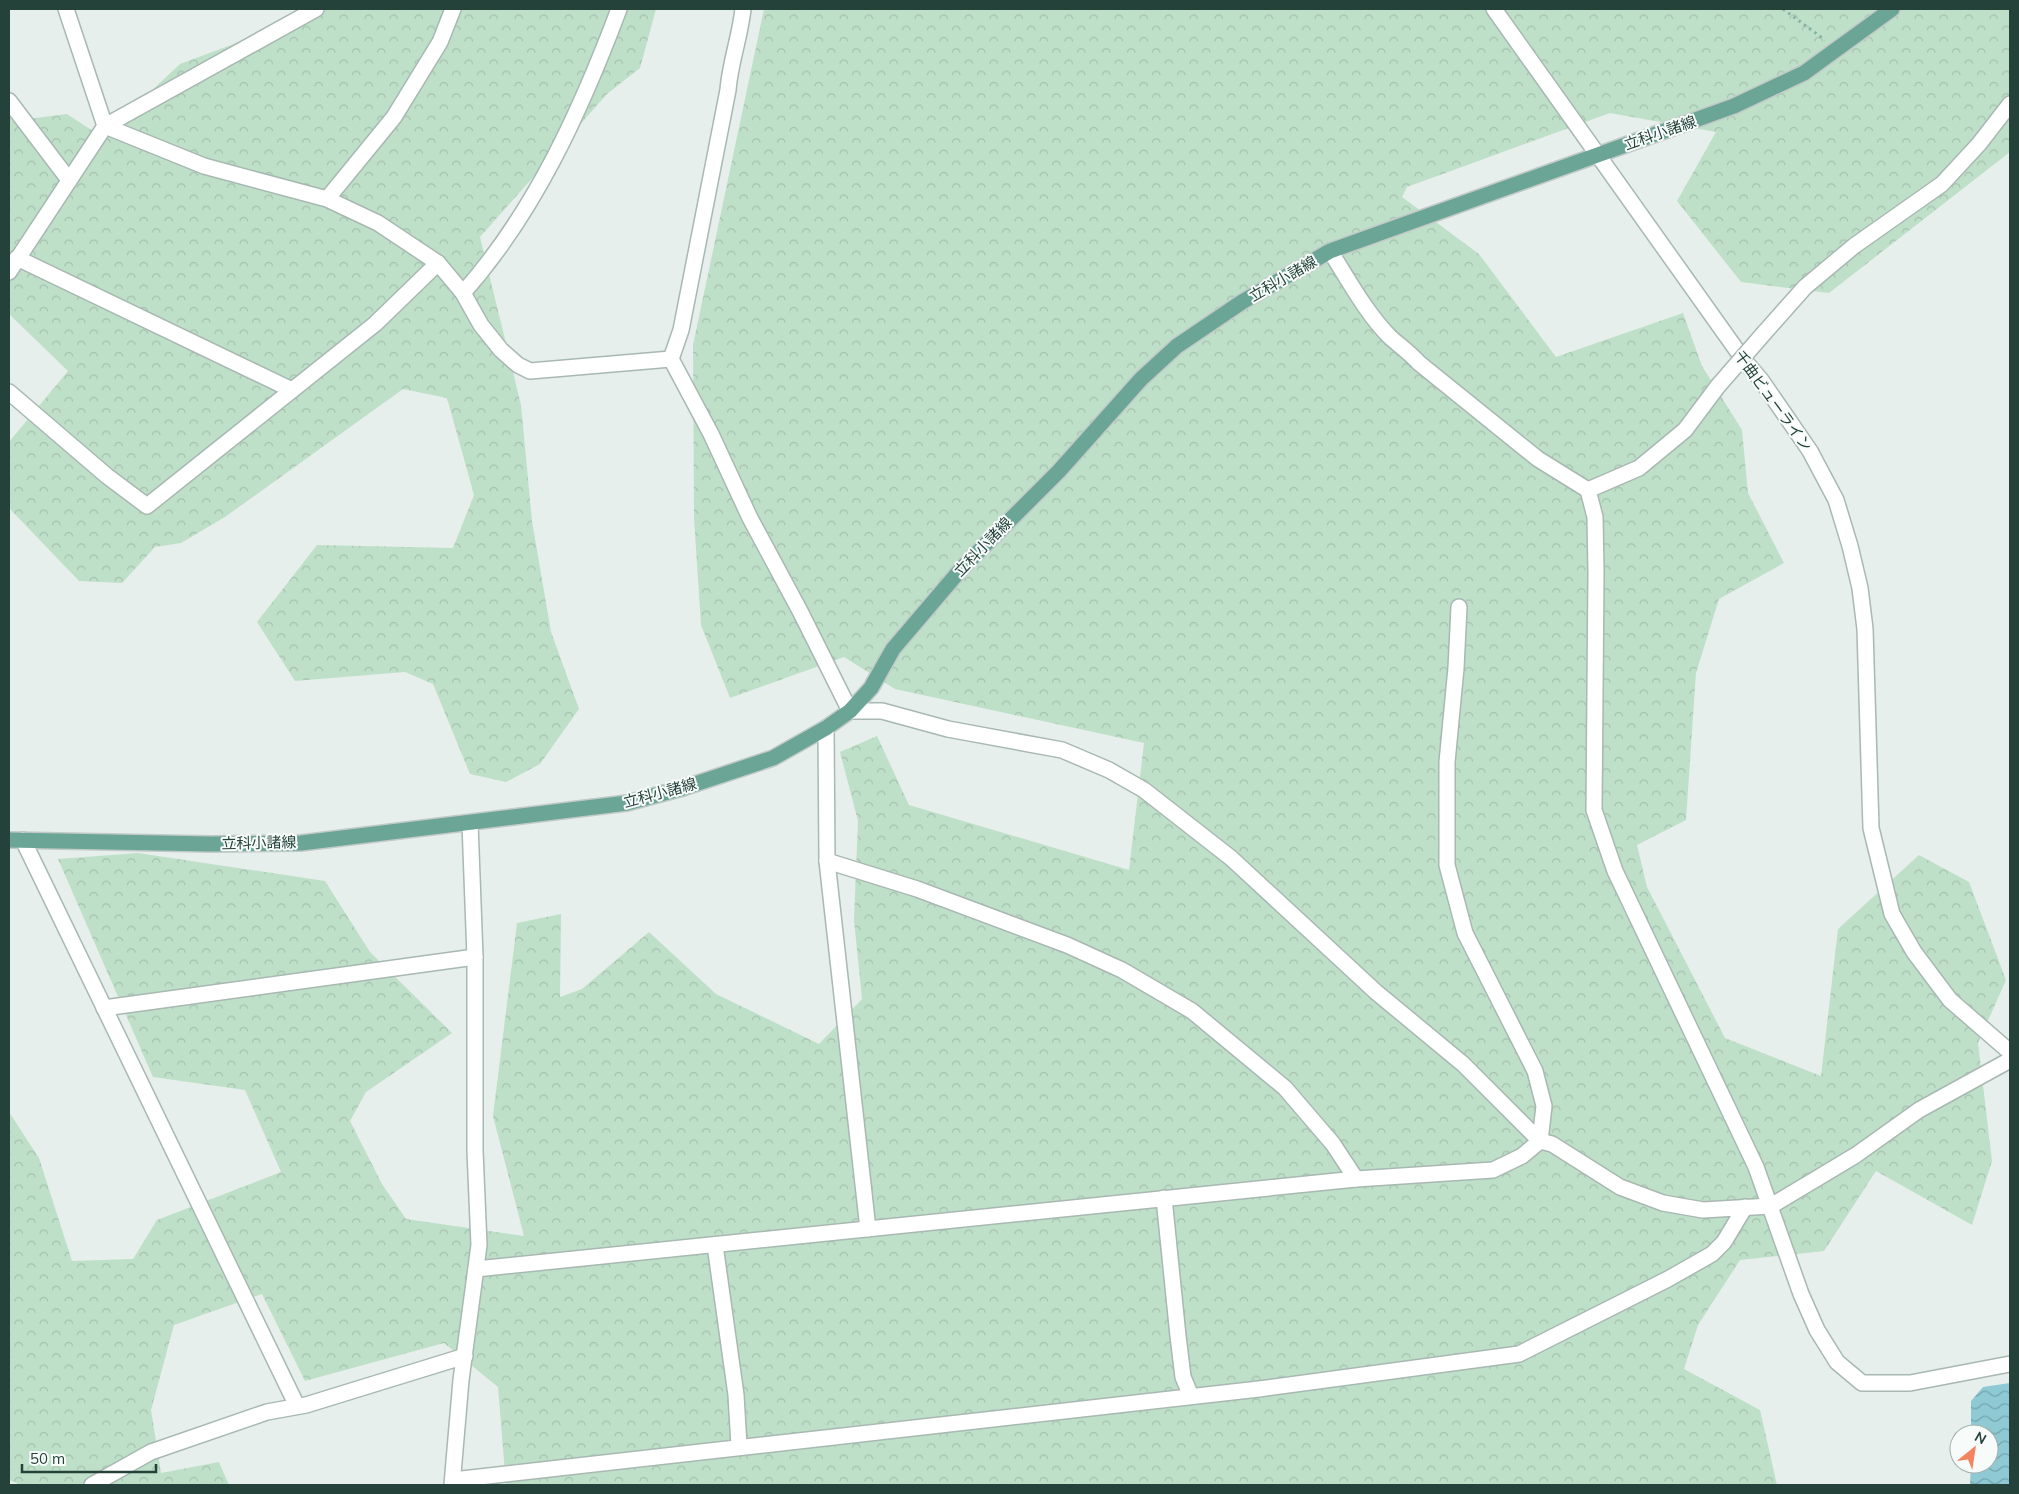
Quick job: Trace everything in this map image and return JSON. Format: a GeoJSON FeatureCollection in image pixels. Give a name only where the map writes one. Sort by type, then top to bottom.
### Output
{"type":"FeatureCollection","features":[{"type":"Feature","properties":{"kind":"main road","name":"立科小諸線"},"geometry":{"type":"LineString","coordinates":[[16,840],[211,844],[301,843],[627,803],[683,788],[773,758],[826,728],[850,711],[870,688],[893,649],[962,568],[1059,471],[1141,379],[1177,346],[1242,302],[1330,251],[1734,106],[1804,73],[1892,9]]}},
{"type":"Feature","properties":{"kind":"street"},"geometry":{"type":"LineString","coordinates":[[66,9],[105,126],[204,166],[327,199],[378,223],[438,263],[462,293],[481,325],[501,350],[518,365],[530,371],[671,359]]}},
{"type":"Feature","properties":{"kind":"street"},"geometry":{"type":"LineString","coordinates":[[9,272],[105,126],[316,9]]}},
{"type":"Feature","properties":{"kind":"street"},"geometry":{"type":"LineString","coordinates":[[327,199],[394,118],[440,42],[453,9]]}},
{"type":"Feature","properties":{"kind":"street"},"geometry":{"type":"LineString","coordinates":[[462,293],[488,265],[528,206],[592,80],[619,9]]}},
{"type":"Feature","properties":{"kind":"street"},"geometry":{"type":"LineString","coordinates":[[743,9],[741,28],[729,75],[728,90],[681,330],[671,359],[711,434],[750,518],[800,611],[850,711],[882,711],[948,729],[1062,750],[1109,770],[1144,790],[1231,858],[1376,992],[1464,1064],[1540,1141],[1552,1144],[1620,1186],[1662,1203],[1703,1210],[1771,1206],[1856,1155],[1919,1110],[2010,1060]]}},
{"type":"Feature","properties":{"kind":"street","name":"千曲ビューライン"},"geometry":{"type":"LineString","coordinates":[[1494,9],[1743,359],[1762,380],[1810,451],[1836,500],[1860,588],[1865,629],[1870,828],[1892,914],[1914,952],[1950,1000],[2010,1052]]}},
{"type":"Feature","properties":{"kind":"street"},"geometry":{"type":"LineString","coordinates":[[9,101],[69,180]]}},
{"type":"Feature","properties":{"kind":"street"},"geometry":{"type":"LineString","coordinates":[[1588,490],[1639,468],[1685,430],[1718,386],[1805,287],[1854,246],[1942,184],[1979,144],[2010,104]]}},
{"type":"Feature","properties":{"kind":"street"},"geometry":{"type":"LineString","coordinates":[[1330,251],[1365,305],[1390,337],[1410,352],[1419,363],[1538,459],[1588,490],[1595,517],[1596,563],[1594,810],[1615,871],[1756,1167],[1817,1330],[1837,1362],[1862,1383],[1910,1383],[2010,1364]]}},
{"type":"Feature","properties":{"kind":"street"},"geometry":{"type":"LineString","coordinates":[[17,258],[292,390]]}},
{"type":"Feature","properties":{"kind":"street"},"geometry":{"type":"LineString","coordinates":[[9,392],[107,476],[147,506],[375,324],[438,263]]}},
{"type":"Feature","properties":{"kind":"street"},"geometry":{"type":"LineString","coordinates":[[476,1269],[1356,1179],[1493,1170],[1522,1156],[1540,1141],[1544,1106],[1535,1071],[1478,964],[1465,933],[1447,865],[1447,762],[1456,668],[1459,607]]}},
{"type":"Feature","properties":{"kind":"street"},"geometry":{"type":"LineString","coordinates":[[826,728],[827,861],[868,1229]]}},
{"type":"Feature","properties":{"kind":"street"},"geometry":{"type":"LineString","coordinates":[[470,823],[475,957],[475,1141],[479,1245],[461,1380],[452,1483],[739,1446],[1259,1389],[1519,1354],[1668,1279],[1712,1254],[1724,1242],[1745,1208]]}},
{"type":"Feature","properties":{"kind":"street"},"geometry":{"type":"LineString","coordinates":[[16,840],[104,1008],[297,1406]]}},
{"type":"Feature","properties":{"kind":"street"},"geometry":{"type":"LineString","coordinates":[[827,861],[917,890],[1067,945],[1122,970],[1192,1011],[1285,1088],[1333,1144],[1356,1179]]}},
{"type":"Feature","properties":{"kind":"street"},"geometry":{"type":"LineString","coordinates":[[104,1008],[475,957]]}},
{"type":"Feature","properties":{"kind":"street"},"geometry":{"type":"LineString","coordinates":[[1164,1198],[1183,1376],[1191,1396]]}},
{"type":"Feature","properties":{"kind":"street"},"geometry":{"type":"LineString","coordinates":[[714,1245],[736,1395],[739,1446]]}},
{"type":"Feature","properties":{"kind":"street"},"geometry":{"type":"LineString","coordinates":[[92,1485],[151,1452],[267,1412],[297,1406],[465,1356]]}},
{"type":"Feature","properties":{"kind":"path"},"geometry":{"type":"LineString","coordinates":[[1783,9],[1838,50]]}},
{"type":"Feature","properties":{"kind":"green space"},"geometry":{"type":"Polygon","coordinates":[[[303,9],[656,9],[640,68],[607,94],[480,237],[521,405],[532,521],[551,632],[579,709],[540,764],[506,782],[470,774],[433,684],[405,672],[295,681],[257,622],[317,545],[453,548],[474,495],[447,398],[403,389],[225,517],[181,543],[155,547],[122,583],[79,581],[9,508],[9,442],[68,371],[9,314],[9,112],[12,121],[67,114],[102,137],[180,64],[298,20],[303,9]]]}},
{"type":"Feature","properties":{"kind":"green space"},"geometry":{"type":"Polygon","coordinates":[[[764,9],[2010,9],[2010,152],[1829,293],[1741,282],[1677,201],[1716,132],[1610,113],[1407,187],[1402,197],[1479,254],[1556,357],[1683,313],[1702,366],[1742,430],[1748,493],[1784,563],[1719,599],[1696,673],[1686,820],[1637,845],[1647,887],[1725,1038],[1821,1076],[1838,929],[1919,855],[1969,882],[2006,980],[1978,1043],[1992,1161],[1972,1225],[1876,1171],[1824,1251],[1740,1260],[1698,1325],[1684,1369],[1760,1410],[1777,1485],[506,1485],[498,1387],[444,1343],[305,1381],[262,1294],[174,1325],[151,1410],[161,1473],[219,1462],[229,1485],[21,1485],[9,1480],[9,1112],[39,1158],[72,1261],[133,1259],[157,1220],[281,1172],[245,1090],[153,1077],[58,859],[138,853],[325,881],[370,952],[452,1033],[366,1092],[350,1121],[382,1184],[406,1219],[524,1236],[493,1116],[517,923],[561,914],[560,997],[582,989],[649,932],[716,994],[819,1044],[862,999],[854,920],[858,821],[840,752],[877,736],[909,805],[1129,870],[1144,743],[895,689],[844,657],[730,698],[701,625],[694,518],[693,345],[764,9]]]}},
{"type":"Feature","properties":{"kind":"water"},"geometry":{"type":"Polygon","coordinates":[[[2010,1383],[2010,1485],[1970,1485],[1971,1474],[1999,1474],[1999,1424],[1971,1424],[1971,1401],[1983,1387],[2010,1383]]]}}]}
